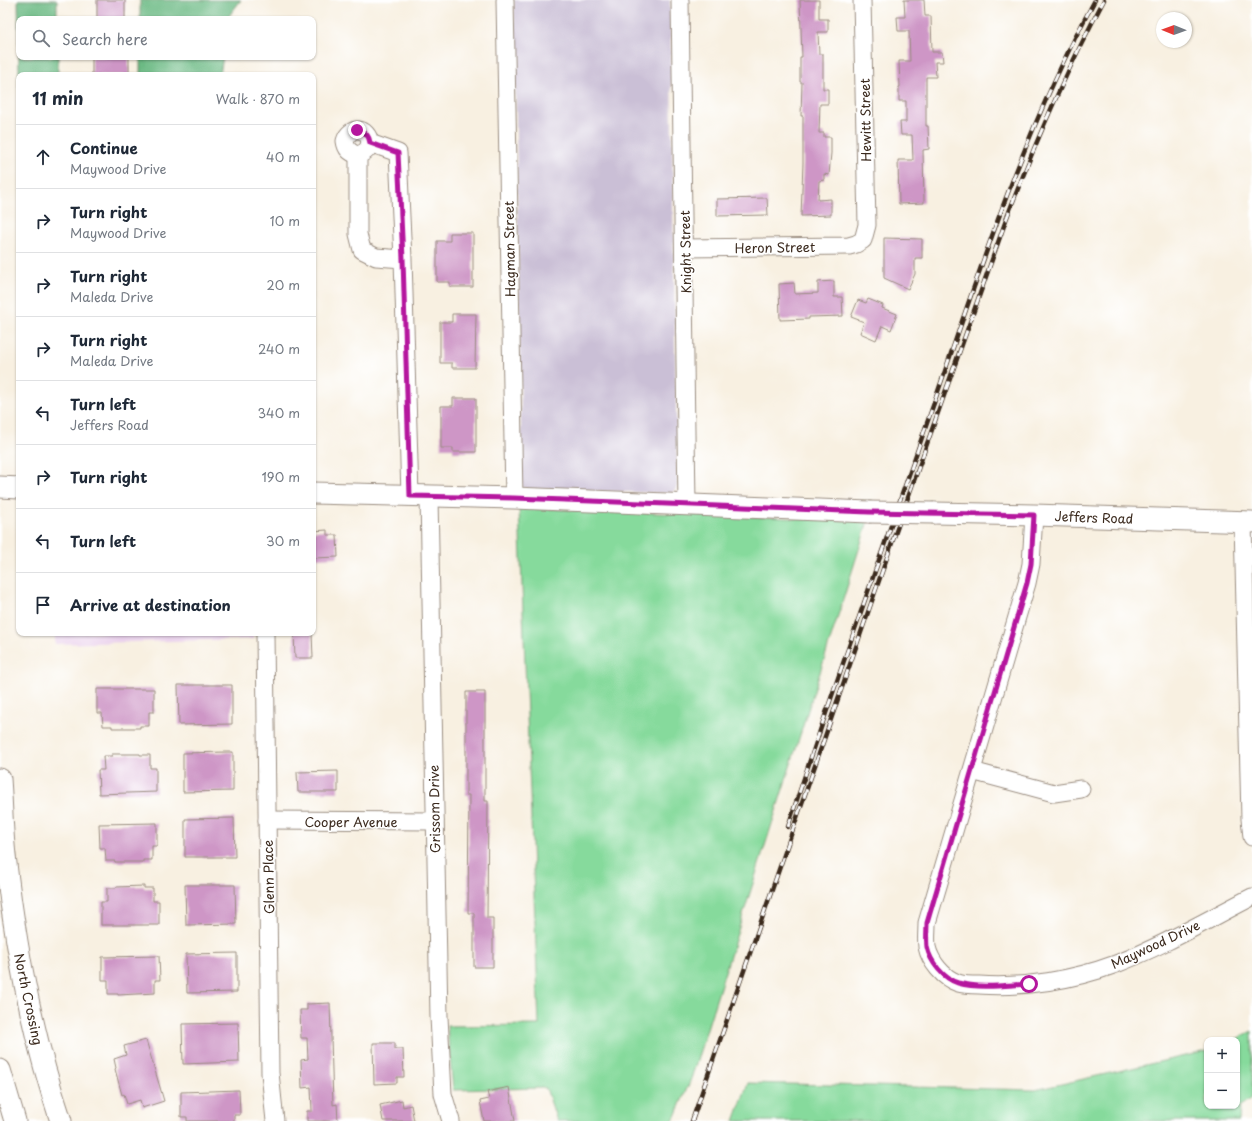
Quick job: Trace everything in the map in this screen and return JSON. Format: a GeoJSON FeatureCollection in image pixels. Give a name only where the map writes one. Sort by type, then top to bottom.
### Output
{"type":"FeatureCollection","features":[{"type":"Feature","properties":{"kind":"main road"},"geometry":{"type":"LineString","coordinates":[[0,487],[16,488]]}},
{"type":"Feature","properties":{"kind":"main road","name":"Jeffers Road"},"geometry":{"type":"LineString","coordinates":[[316,493],[419,497],[514,498],[869,512],[1034,515],[1247,522]]}},
{"type":"Feature","properties":{"kind":"main road","name":"North Crossing"},"geometry":{"type":"LineString","coordinates":[[0,779],[4,853],[15,936],[31,1018],[53,1098],[61,1121]]}},
{"type":"Feature","properties":{"kind":"main road"},"geometry":{"type":"LineString","coordinates":[[0,1070],[15,1121]]}},
{"type":"Feature","properties":{"kind":"street","name":"Hagman Street"},"geometry":{"type":"LineString","coordinates":[[505,0],[514,498]]}},
{"type":"Feature","properties":{"kind":"street","name":"Knight Street"},"geometry":{"type":"LineString","coordinates":[[680,0],[685,248],[687,505]]}},
{"type":"Feature","properties":{"kind":"street","name":"Hewitt Street"},"geometry":{"type":"LineString","coordinates":[[862,0],[867,225],[863,240]]}},
{"type":"Feature","properties":{"kind":"street","name":"Grissom Drive"},"geometry":{"type":"LineString","coordinates":[[403,259],[376,256],[362,250],[358,234],[364,149],[398,153],[403,259],[419,497],[435,821],[439,1025],[443,1094],[451,1121]]}},
{"type":"Feature","properties":{"kind":"street","name":"Heron Street"},"geometry":{"type":"LineString","coordinates":[[685,248],[849,246],[863,240]]}},
{"type":"Feature","properties":{"kind":"street"},"geometry":{"type":"LineString","coordinates":[[1034,515],[1031,564],[1027,583],[972,771],[1054,793],[1081,789]]}},
{"type":"Feature","properties":{"kind":"street"},"geometry":{"type":"LineString","coordinates":[[1247,522],[1250,819],[1252,837]]}},
{"type":"Feature","properties":{"kind":"street","name":"Glenn Place"},"geometry":{"type":"LineString","coordinates":[[265,636],[270,1073],[275,1121]]}},
{"type":"Feature","properties":{"kind":"street","name":"Maywood Drive"},"geometry":{"type":"LineString","coordinates":[[972,771],[927,923],[926,937],[928,948],[939,969],[946,976],[957,983],[991,986],[1029,984],[1064,978],[1115,964],[1143,953],[1252,897]]}},
{"type":"Feature","properties":{"kind":"street","name":"Cooper Avenue"},"geometry":{"type":"LineString","coordinates":[[267,820],[435,821]]}},
{"type":"Feature","properties":{"kind":"shaded area"},"geometry":{"type":"Polygon","coordinates":[[[514,0],[670,0],[677,476],[677,486],[671,493],[528,489],[522,487],[514,0]]]}},
{"type":"Feature","properties":{"kind":"shaded area"},"geometry":{"type":"Polygon","coordinates":[[[55,636],[253,636],[253,639],[55,644],[55,636]]]}},
{"type":"Feature","properties":{"kind":"green space"},"geometry":{"type":"Polygon","coordinates":[[[18,0],[57,0],[57,16],[18,16],[18,0]]]}},
{"type":"Feature","properties":{"kind":"green space"},"geometry":{"type":"Polygon","coordinates":[[[140,0],[241,0],[229,16],[140,16],[140,0]]]}},
{"type":"Feature","properties":{"kind":"green space"},"geometry":{"type":"Polygon","coordinates":[[[19,60],[58,60],[58,72],[19,72],[19,60]]]}},
{"type":"Feature","properties":{"kind":"green space"},"geometry":{"type":"Polygon","coordinates":[[[140,60],[222,60],[220,72],[140,72],[140,60]]]}},
{"type":"Feature","properties":{"kind":"green space"},"geometry":{"type":"Polygon","coordinates":[[[519,508],[868,521],[691,1079],[673,1121],[557,1121],[546,1088],[453,1090],[447,1026],[539,1025],[519,508]]]}},
{"type":"Feature","properties":{"kind":"green space"},"geometry":{"type":"Polygon","coordinates":[[[1252,1031],[1252,1098],[1240,1107],[1240,1073],[1240,1037],[1252,1031]]]}},
{"type":"Feature","properties":{"kind":"green space"},"geometry":{"type":"Polygon","coordinates":[[[1204,1052],[1204,1109],[1240,1109],[1239,1121],[734,1121],[748,1083],[1035,1090],[1204,1052]]]}},
{"type":"Feature","properties":{"kind":"building"},"geometry":{"type":"Polygon","coordinates":[[[97,0],[125,0],[125,16],[97,16],[97,0]]]}},
{"type":"Feature","properties":{"kind":"building"},"geometry":{"type":"Polygon","coordinates":[[[800,0],[819,0],[819,19],[828,19],[828,32],[818,32],[819,54],[823,54],[823,89],[828,89],[828,104],[820,104],[819,133],[824,133],[824,137],[831,137],[831,153],[829,175],[824,174],[824,180],[819,181],[818,200],[831,199],[831,215],[801,216],[803,116],[801,116],[802,82],[800,82],[800,57],[802,57],[800,0]]]}},
{"type":"Feature","properties":{"kind":"building"},"geometry":{"type":"Polygon","coordinates":[[[904,0],[924,0],[925,16],[931,16],[932,52],[942,52],[943,62],[935,62],[936,77],[926,77],[926,126],[928,126],[929,149],[923,150],[924,203],[899,204],[898,160],[913,160],[912,135],[901,135],[900,122],[906,122],[906,101],[899,101],[899,61],[910,61],[909,31],[898,31],[897,17],[905,17],[904,0]]]}},
{"type":"Feature","properties":{"kind":"building"},"geometry":{"type":"Polygon","coordinates":[[[92,60],[129,60],[129,72],[92,72],[92,60]]]}},
{"type":"Feature","properties":{"kind":"building"},"geometry":{"type":"Polygon","coordinates":[[[767,198],[768,215],[717,216],[717,199],[767,198]]]}},
{"type":"Feature","properties":{"kind":"building"},"geometry":{"type":"Polygon","coordinates":[[[450,233],[473,233],[473,287],[450,287],[450,282],[437,282],[437,241],[450,241],[450,233]]]}},
{"type":"Feature","properties":{"kind":"building"},"geometry":{"type":"Polygon","coordinates":[[[884,238],[922,239],[922,258],[915,258],[915,274],[908,289],[884,278],[884,238]]]}},
{"type":"Feature","properties":{"kind":"building"},"geometry":{"type":"Polygon","coordinates":[[[834,281],[834,297],[842,297],[843,316],[780,320],[779,284],[794,283],[795,294],[818,293],[818,282],[834,281]]]}},
{"type":"Feature","properties":{"kind":"building"},"geometry":{"type":"Polygon","coordinates":[[[868,299],[883,305],[882,308],[897,314],[891,330],[882,326],[876,340],[860,333],[864,322],[851,317],[858,300],[866,303],[868,299]]]}},
{"type":"Feature","properties":{"kind":"building"},"geometry":{"type":"Polygon","coordinates":[[[452,314],[476,314],[475,368],[452,368],[452,363],[440,363],[440,322],[452,322],[452,314]]]}},
{"type":"Feature","properties":{"kind":"building"},"geometry":{"type":"Polygon","coordinates":[[[453,398],[476,398],[476,452],[453,452],[453,448],[441,448],[441,406],[453,406],[453,398]]]}},
{"type":"Feature","properties":{"kind":"building"},"geometry":{"type":"Polygon","coordinates":[[[327,530],[327,535],[337,535],[338,557],[316,558],[316,531],[327,530]]]}},
{"type":"Feature","properties":{"kind":"building"},"geometry":{"type":"Polygon","coordinates":[[[294,636],[312,636],[313,658],[295,658],[294,636]]]}},
{"type":"Feature","properties":{"kind":"building"},"geometry":{"type":"Polygon","coordinates":[[[178,685],[232,685],[232,724],[179,725],[178,685]]]}},
{"type":"Feature","properties":{"kind":"building"},"geometry":{"type":"Polygon","coordinates":[[[97,689],[154,689],[154,712],[149,712],[149,726],[140,726],[140,728],[112,728],[112,726],[103,726],[102,713],[97,713],[97,689]]]}},
{"type":"Feature","properties":{"kind":"building"},"geometry":{"type":"Polygon","coordinates":[[[466,692],[485,692],[485,801],[488,801],[487,918],[493,918],[493,967],[474,967],[474,913],[468,913],[469,795],[466,795],[466,692]]]}},
{"type":"Feature","properties":{"kind":"building"},"geometry":{"type":"Polygon","coordinates":[[[233,752],[233,791],[183,792],[183,753],[233,752]]]}},
{"type":"Feature","properties":{"kind":"building"},"geometry":{"type":"Polygon","coordinates":[[[112,754],[150,755],[150,768],[156,768],[156,792],[99,794],[98,770],[104,770],[103,756],[112,756],[112,754]]]}},
{"type":"Feature","properties":{"kind":"building"},"geometry":{"type":"Polygon","coordinates":[[[338,771],[338,792],[298,792],[297,772],[338,771]]]}},
{"type":"Feature","properties":{"kind":"building"},"geometry":{"type":"Polygon","coordinates":[[[234,818],[235,857],[185,857],[185,819],[234,818]]]}},
{"type":"Feature","properties":{"kind":"building"},"geometry":{"type":"Polygon","coordinates":[[[157,823],[157,846],[152,846],[152,860],[143,860],[143,862],[106,861],[105,848],[100,848],[99,824],[157,823]]]}},
{"type":"Feature","properties":{"kind":"building"},"geometry":{"type":"Polygon","coordinates":[[[185,885],[235,885],[236,924],[186,925],[185,885]]]}},
{"type":"Feature","properties":{"kind":"building"},"geometry":{"type":"Polygon","coordinates":[[[144,886],[144,888],[153,888],[153,901],[159,901],[159,925],[101,925],[101,902],[107,902],[107,888],[144,886]]]}},
{"type":"Feature","properties":{"kind":"building"},"geometry":{"type":"Polygon","coordinates":[[[237,953],[237,992],[187,993],[186,954],[237,953]]]}},
{"type":"Feature","properties":{"kind":"building"},"geometry":{"type":"Polygon","coordinates":[[[159,956],[160,980],[155,980],[155,993],[118,995],[108,994],[108,980],[102,980],[102,957],[159,956]]]}},
{"type":"Feature","properties":{"kind":"building"},"geometry":{"type":"Polygon","coordinates":[[[330,1003],[333,1105],[337,1104],[338,1121],[307,1121],[307,1111],[312,1111],[311,1087],[302,1088],[301,1060],[308,1059],[307,1038],[301,1038],[300,1010],[307,1010],[307,1004],[330,1003]]]}},
{"type":"Feature","properties":{"kind":"building"},"geometry":{"type":"Polygon","coordinates":[[[238,1023],[239,1062],[183,1064],[182,1024],[238,1023]]]}},
{"type":"Feature","properties":{"kind":"building"},"geometry":{"type":"Polygon","coordinates":[[[146,1040],[164,1101],[142,1108],[140,1100],[127,1104],[124,1094],[122,1095],[114,1059],[126,1055],[124,1046],[146,1040]]]}},
{"type":"Feature","properties":{"kind":"building"},"geometry":{"type":"Polygon","coordinates":[[[373,1043],[395,1043],[395,1049],[403,1049],[404,1077],[397,1077],[397,1083],[374,1084],[373,1043]]]}},
{"type":"Feature","properties":{"kind":"building"},"geometry":{"type":"Polygon","coordinates":[[[509,1087],[515,1121],[484,1121],[480,1101],[489,1099],[487,1092],[509,1087]]]}},
{"type":"Feature","properties":{"kind":"building"},"geometry":{"type":"Polygon","coordinates":[[[239,1090],[240,1115],[234,1115],[234,1121],[187,1121],[187,1117],[181,1117],[181,1092],[239,1090]]]}},
{"type":"Feature","properties":{"kind":"building"},"geometry":{"type":"Polygon","coordinates":[[[402,1100],[403,1107],[411,1105],[414,1121],[383,1121],[380,1105],[402,1100]]]}},
{"type":"Feature","properties":{"kind":"railway"},"geometry":{"type":"LineString","coordinates":[[788,827],[841,668],[987,249],[1047,97],[1095,0]]}},
{"type":"Feature","properties":{"kind":"railway"},"geometry":{"type":"LineString","coordinates":[[692,1121],[893,540],[1006,220],[1051,108],[1104,0]]}},
{"type":"Feature","properties":{"kind":"route"},"geometry":{"type":"LineString","coordinates":[[357,130],[361,130],[367,134],[370,143],[398,153],[403,259],[410,496],[514,498],[869,512],[1034,515],[1031,564],[1027,583],[927,923],[926,937],[932,959],[946,976],[957,983],[991,986],[1029,984]]}}]}
